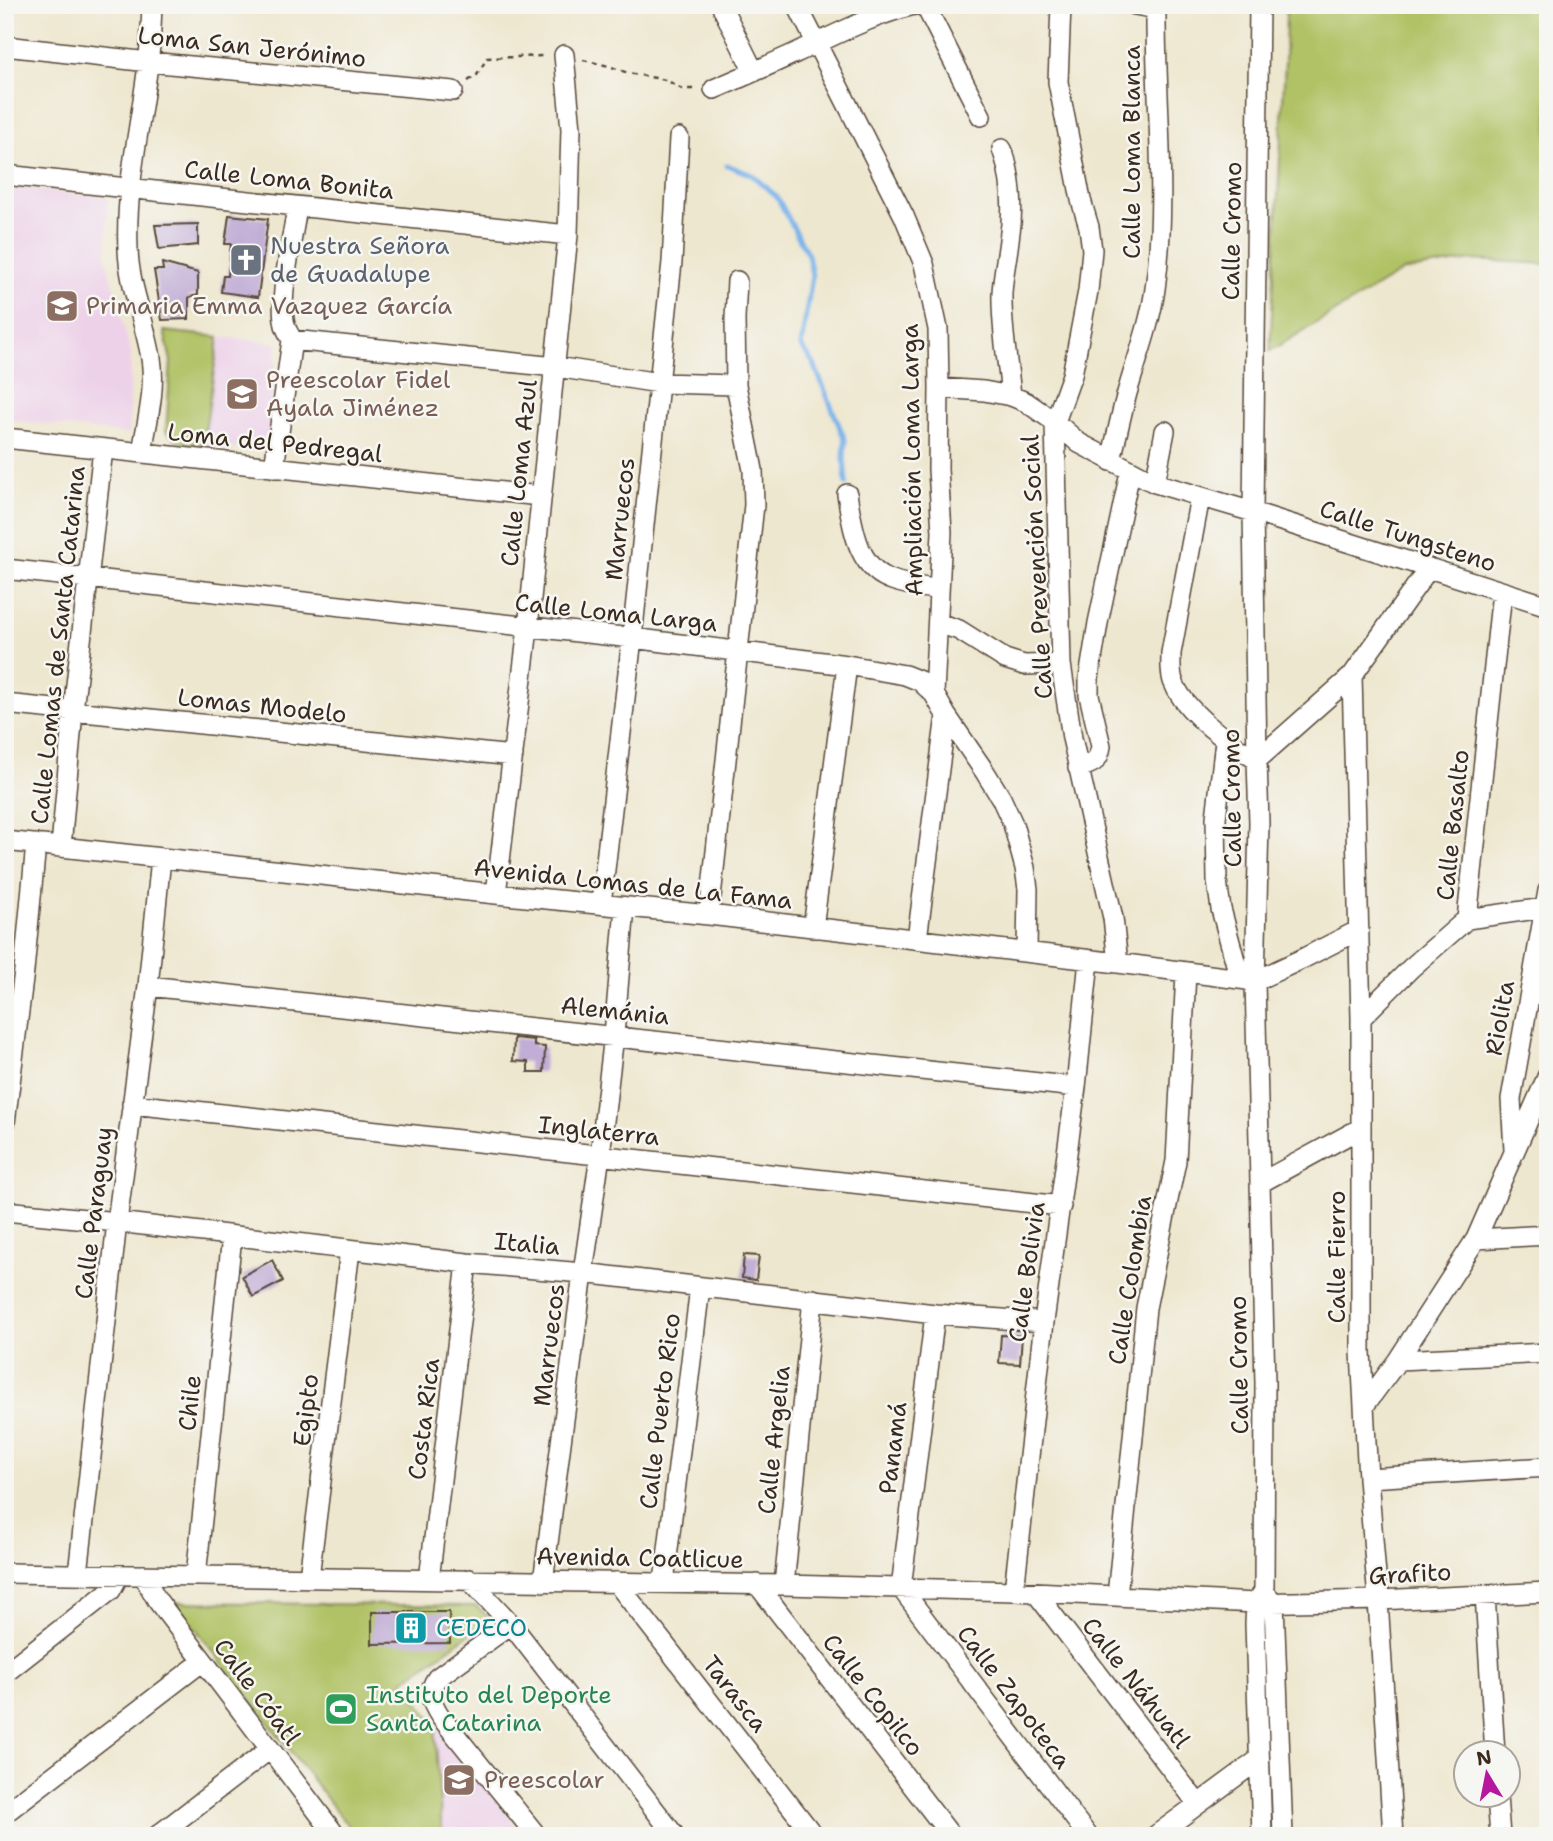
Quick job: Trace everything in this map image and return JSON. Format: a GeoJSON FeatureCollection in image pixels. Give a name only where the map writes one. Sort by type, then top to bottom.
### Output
{"type":"FeatureCollection","features":[{"type":"Feature","properties":{"kind":"street"},"geometry":{"type":"LineString","coordinates":[[142,452],[151,400],[152,359],[130,270],[128,248],[130,188],[149,62],[152,5]]}},
{"type":"Feature","properties":{"kind":"street"},"geometry":{"type":"LineString","coordinates":[[721,5],[754,72]]}},
{"type":"Feature","properties":{"kind":"street","name":"Ampliación Loma Larga"},"geometry":{"type":"LineString","coordinates":[[796,5],[898,203],[924,264],[938,329],[938,469],[942,532],[934,694]]}},
{"type":"Feature","properties":{"kind":"street"},"geometry":{"type":"LineString","coordinates":[[714,89],[856,24],[914,5]]}},
{"type":"Feature","properties":{"kind":"street"},"geometry":{"type":"LineString","coordinates":[[925,5],[981,116]]}},
{"type":"Feature","properties":{"kind":"street","name":"Calle Prevención Social"},"geometry":{"type":"LineString","coordinates":[[1061,5],[1058,82],[1092,250],[1077,352],[1072,375],[1055,422],[1061,664],[1078,768],[1113,918],[1118,963]]}},
{"type":"Feature","properties":{"kind":"street"},"geometry":{"type":"LineString","coordinates":[[1135,5],[1156,7]]}},
{"type":"Feature","properties":{"kind":"street","name":"Calle Cromo"},"geometry":{"type":"LineString","coordinates":[[1259,5],[1254,512],[1259,823],[1247,980],[1260,1183],[1265,1384],[1264,1599],[1283,1836]]}},
{"type":"Feature","properties":{"kind":"street","name":"Calle Loma Blanca"},"geometry":{"type":"LineString","coordinates":[[1111,461],[1155,290],[1161,216],[1156,7]]}},
{"type":"Feature","properties":{"kind":"street","name":"Loma San Jerónimo"},"geometry":{"type":"LineString","coordinates":[[5,46],[453,92]]}},
{"type":"Feature","properties":{"kind":"street","name":"Calle Loma Azul"},"geometry":{"type":"LineString","coordinates":[[496,894],[528,628],[568,234],[571,129],[564,55]]}},
{"type":"Feature","properties":{"kind":"street","name":"Marruecos"},"geometry":{"type":"LineString","coordinates":[[600,904],[632,638],[672,262],[679,138]]}},
{"type":"Feature","properties":{"kind":"street"},"geometry":{"type":"LineString","coordinates":[[1002,149],[1011,194],[1012,217],[1004,262],[1002,295],[1011,396]]}},
{"type":"Feature","properties":{"kind":"street","name":"Calle Loma Bonita"},"geometry":{"type":"LineString","coordinates":[[5,176],[568,234]]}},
{"type":"Feature","properties":{"kind":"street"},"geometry":{"type":"LineString","coordinates":[[274,468],[292,340],[285,327],[283,313],[297,207]]}},
{"type":"Feature","properties":{"kind":"street"},"geometry":{"type":"LineString","coordinates":[[709,915],[754,505],[748,441],[736,385],[737,281]]}},
{"type":"Feature","properties":{"kind":"street"},"geometry":{"type":"LineString","coordinates":[[292,340],[556,367],[659,383],[736,385]]}},
{"type":"Feature","properties":{"kind":"street","name":"Calle Tungsteno"},"geometry":{"type":"LineString","coordinates":[[939,388],[1011,396],[1026,402],[1055,422],[1079,443],[1155,483],[1548,606]]}},
{"type":"Feature","properties":{"kind":"street"},"geometry":{"type":"LineString","coordinates":[[1155,483],[1165,431]]}},
{"type":"Feature","properties":{"kind":"street","name":"Loma del Pedregal"},"geometry":{"type":"LineString","coordinates":[[5,438],[540,496]]}},
{"type":"Feature","properties":{"kind":"street","name":"Calle Lomas de Santa Catarina"},"geometry":{"type":"LineString","coordinates":[[61,847],[73,711],[103,449]]}},
{"type":"Feature","properties":{"kind":"street"},"geometry":{"type":"LineString","coordinates":[[1078,768],[1091,765],[1100,755],[1101,747],[1089,695],[1089,678],[1130,472]]}},
{"type":"Feature","properties":{"kind":"street"},"geometry":{"type":"LineString","coordinates":[[847,494],[857,544],[871,568],[894,581],[939,590]]}},
{"type":"Feature","properties":{"kind":"street"},"geometry":{"type":"LineString","coordinates":[[1199,497],[1170,667],[1173,680],[1189,706],[1225,741],[1256,760],[1352,676],[1429,568]]}},
{"type":"Feature","properties":{"kind":"street","name":"Calle Loma Larga"},"geometry":{"type":"LineString","coordinates":[[5,569],[632,638],[905,674],[920,681],[934,694],[1001,798],[1013,824],[1028,889],[1027,952]]}},
{"type":"Feature","properties":{"kind":"street","name":"Calle Basalto"},"geometry":{"type":"LineString","coordinates":[[1361,1017],[1467,919],[1502,592]]}},
{"type":"Feature","properties":{"kind":"street"},"geometry":{"type":"LineString","coordinates":[[938,623],[959,630],[1005,659],[1024,665],[1061,664]]}},
{"type":"Feature","properties":{"kind":"street"},"geometry":{"type":"LineString","coordinates":[[813,928],[847,665]]}},
{"type":"Feature","properties":{"kind":"street","name":"Calle Fierro"},"geometry":{"type":"LineString","coordinates":[[1352,676],[1361,1017],[1361,1352],[1393,1836]]}},
{"type":"Feature","properties":{"kind":"street","name":"Lomas Modelo"},"geometry":{"type":"LineString","coordinates":[[5,704],[513,756]]}},
{"type":"Feature","properties":{"kind":"street"},"geometry":{"type":"LineString","coordinates":[[917,939],[946,715]]}},
{"type":"Feature","properties":{"kind":"street"},"geometry":{"type":"LineString","coordinates":[[1225,741],[1216,818],[1217,881],[1221,909],[1247,980],[1359,930]]}},
{"type":"Feature","properties":{"kind":"street","name":"Avenida Lomas de La Fama"},"geometry":{"type":"LineString","coordinates":[[5,841],[709,915],[1247,980]]}},
{"type":"Feature","properties":{"kind":"street"},"geometry":{"type":"LineString","coordinates":[[5,1123],[14,970],[36,844]]}},
{"type":"Feature","properties":{"kind":"street","name":"Calle Paraguay"},"geometry":{"type":"LineString","coordinates":[[78,1574],[117,1222],[149,985],[161,858]]}},
{"type":"Feature","properties":{"kind":"street"},"geometry":{"type":"LineString","coordinates":[[1467,919],[1546,900]]}},
{"type":"Feature","properties":{"kind":"street","name":"Riolita"},"geometry":{"type":"LineString","coordinates":[[1514,1154],[1511,1099],[1546,900]]}},
{"type":"Feature","properties":{"kind":"street","name":"Marruecos"},"geometry":{"type":"LineString","coordinates":[[542,1582],[600,1156],[625,907]]}},
{"type":"Feature","properties":{"kind":"street","name":"Calle Bolivia"},"geometry":{"type":"LineString","coordinates":[[1014,1591],[1044,1322],[1076,1087],[1088,960]]}},
{"type":"Feature","properties":{"kind":"street","name":"Calle Colombia"},"geometry":{"type":"LineString","coordinates":[[1117,1596],[1146,1308],[1175,1161],[1186,972]]}},
{"type":"Feature","properties":{"kind":"street","name":"Alemánia"},"geometry":{"type":"LineString","coordinates":[[149,985],[1076,1087]]}},
{"type":"Feature","properties":{"kind":"street"},"geometry":{"type":"LineString","coordinates":[[1364,1406],[1398,1360],[1476,1239],[1548,1075]]}},
{"type":"Feature","properties":{"kind":"street","name":"Inglaterra"},"geometry":{"type":"LineString","coordinates":[[132,1104],[1060,1206]]}},
{"type":"Feature","properties":{"kind":"street"},"geometry":{"type":"LineString","coordinates":[[1527,1122],[1548,1122]]}},
{"type":"Feature","properties":{"kind":"street"},"geometry":{"type":"LineString","coordinates":[[1260,1183],[1361,1128]]}},
{"type":"Feature","properties":{"kind":"street","name":"Italia"},"geometry":{"type":"LineString","coordinates":[[5,1211],[935,1314],[1044,1322]]}},
{"type":"Feature","properties":{"kind":"street"},"geometry":{"type":"LineString","coordinates":[[1476,1239],[1548,1235]]}},
{"type":"Feature","properties":{"kind":"street","name":"Chile"},"geometry":{"type":"LineString","coordinates":[[196,1576],[232,1236]]}},
{"type":"Feature","properties":{"kind":"street","name":"Egipto"},"geometry":{"type":"LineString","coordinates":[[309,1577],[350,1250]]}},
{"type":"Feature","properties":{"kind":"street","name":"Costa Rica"},"geometry":{"type":"LineString","coordinates":[[429,1580],[467,1263]]}},
{"type":"Feature","properties":{"kind":"street","name":"Calle Puerto Rico"},"geometry":{"type":"LineString","coordinates":[[664,1582],[700,1287]]}},
{"type":"Feature","properties":{"kind":"street","name":"Calle Argelia"},"geometry":{"type":"LineString","coordinates":[[784,1585],[813,1299]]}},
{"type":"Feature","properties":{"kind":"street","name":"Panamá"},"geometry":{"type":"LineString","coordinates":[[901,1588],[935,1314]]}},
{"type":"Feature","properties":{"kind":"street"},"geometry":{"type":"LineString","coordinates":[[1398,1360],[1548,1353]]}},
{"type":"Feature","properties":{"kind":"street"},"geometry":{"type":"LineString","coordinates":[[1368,1478],[1548,1467]]}},
{"type":"Feature","properties":{"kind":"street","name":"Avenida Coatlicue"},"geometry":{"type":"LineString","coordinates":[[5,1573],[664,1582],[1264,1599]]}},
{"type":"Feature","properties":{"kind":"street"},"geometry":{"type":"LineString","coordinates":[[5,1673],[111,1590],[119,1575]]}},
{"type":"Feature","properties":{"kind":"street","name":"Calle Cóatl"},"geometry":{"type":"LineString","coordinates":[[142,1575],[157,1600],[334,1835]]}},
{"type":"Feature","properties":{"kind":"street"},"geometry":{"type":"LineString","coordinates":[[470,1579],[511,1624],[674,1836]]}},
{"type":"Feature","properties":{"kind":"street","name":"Tarasca"},"geometry":{"type":"LineString","coordinates":[[616,1582],[814,1836]]}},
{"type":"Feature","properties":{"kind":"street","name":"Calle Copilco"},"geometry":{"type":"LineString","coordinates":[[757,1584],[951,1836]]}},
{"type":"Feature","properties":{"kind":"street","name":"Calle Zapoteca"},"geometry":{"type":"LineString","coordinates":[[901,1588],[1088,1836]]}},
{"type":"Feature","properties":{"kind":"street","name":"Grafito"},"geometry":{"type":"LineString","coordinates":[[1264,1599],[1378,1600],[1548,1592]]}},
{"type":"Feature","properties":{"kind":"street","name":"Calle Náhuatl"},"geometry":{"type":"LineString","coordinates":[[1036,1593],[1198,1804]]}},
{"type":"Feature","properties":{"kind":"street"},"geometry":{"type":"LineString","coordinates":[[1485,1595],[1494,1740]]}},
{"type":"Feature","properties":{"kind":"street","name":"Calle Cromo"},"geometry":{"type":"LineString","coordinates":[[1262,1836],[1255,1624],[1264,1599]]}},
{"type":"Feature","properties":{"kind":"street"},"geometry":{"type":"LineString","coordinates":[[511,1624],[437,1678],[430,1689],[430,1695],[440,1716],[537,1836]]}},
{"type":"Feature","properties":{"kind":"street"},"geometry":{"type":"LineString","coordinates":[[5,1812],[203,1661]]}},
{"type":"Feature","properties":{"kind":"street"},"geometry":{"type":"LineString","coordinates":[[157,1836],[270,1748]]}},
{"type":"Feature","properties":{"kind":"street"},"geometry":{"type":"LineString","coordinates":[[1155,1836],[1258,1760]]}},
{"type":"Feature","properties":{"kind":"street"},"geometry":{"type":"LineString","coordinates":[[1498,1810],[1500,1836]]}},
{"type":"Feature","properties":{"kind":"shaded area","name":"Primaria Emma Vazquez García"},"geometry":{"type":"Polygon","coordinates":[[[5,187],[108,197],[106,259],[131,353],[129,434],[5,419],[5,187]]]}},
{"type":"Feature","properties":{"kind":"shaded area","name":"Preescolar Fidel Ayala Jiménez"},"geometry":{"type":"Polygon","coordinates":[[[219,337],[277,343],[268,445],[263,451],[203,445],[219,337]]]}},
{"type":"Feature","properties":{"kind":"shaded area","name":"Preescolar"},"geometry":{"type":"Polygon","coordinates":[[[435,1724],[524,1836],[442,1836],[435,1724]]]}},
{"type":"Feature","properties":{"kind":"green space"},"geometry":{"type":"Polygon","coordinates":[[[1286,5],[1548,5],[1548,264],[1471,260],[1403,271],[1270,351],[1286,5]]]}},
{"type":"Feature","properties":{"kind":"green space"},"geometry":{"type":"Polygon","coordinates":[[[164,331],[219,337],[203,445],[179,442],[166,431],[171,361],[164,331]]]}},
{"type":"Feature","properties":{"kind":"green space","name":"Instituto del Deporte Santa Catarina"},"geometry":{"type":"Polygon","coordinates":[[[175,1602],[476,1606],[491,1619],[403,1681],[435,1724],[442,1836],[356,1836],[175,1602]]]}},
{"type":"Feature","properties":{"kind":"building","name":"Nuestra Señora de Guadalupe"},"geometry":{"type":"Polygon","coordinates":[[[229,215],[268,219],[258,297],[221,292],[223,276],[228,276],[231,244],[225,244],[229,215]]]}},
{"type":"Feature","properties":{"kind":"building"},"geometry":{"type":"Polygon","coordinates":[[[198,224],[198,245],[159,249],[155,225],[198,224]]]}},
{"type":"Feature","properties":{"kind":"building"},"geometry":{"type":"Polygon","coordinates":[[[162,263],[198,273],[198,295],[189,297],[189,319],[162,320],[154,270],[163,270],[162,263]]]}},
{"type":"Feature","properties":{"kind":"building"},"geometry":{"type":"Polygon","coordinates":[[[514,1038],[534,1040],[534,1046],[545,1047],[544,1072],[528,1072],[528,1062],[513,1061],[514,1038]]]}},
{"type":"Feature","properties":{"kind":"building"},"geometry":{"type":"Polygon","coordinates":[[[744,1255],[759,1256],[756,1280],[742,1278],[744,1255]]]}},
{"type":"Feature","properties":{"kind":"building"},"geometry":{"type":"Polygon","coordinates":[[[272,1260],[283,1281],[253,1297],[242,1276],[272,1260]]]}},
{"type":"Feature","properties":{"kind":"building"},"geometry":{"type":"Polygon","coordinates":[[[1001,1335],[1022,1336],[1020,1364],[999,1363],[1001,1335]]]}},
{"type":"Feature","properties":{"kind":"building","name":"CEDECO"},"geometry":{"type":"Polygon","coordinates":[[[372,1612],[449,1612],[450,1643],[372,1644],[372,1612]]]}},
{"type":"Feature","properties":{"kind":"waterway"},"geometry":{"type":"LineString","coordinates":[[727,165],[752,175],[777,197],[808,255],[812,276],[801,346],[814,364],[845,440],[846,484]]}},
{"type":"Feature","properties":{"kind":"place","name":"Nuestra Señora de Guadalupe"},"geometry":{"type":"Point","coordinates":[246,260]}},
{"type":"Feature","properties":{"kind":"place","name":"Primaria Emma Vazquez García"},"geometry":{"type":"Point","coordinates":[62,306]}},
{"type":"Feature","properties":{"kind":"place","name":"Preescolar Fidel Ayala Jiménez"},"geometry":{"type":"Point","coordinates":[242,394]}},
{"type":"Feature","properties":{"kind":"place","name":"CEDECO"},"geometry":{"type":"Point","coordinates":[411,1628]}},
{"type":"Feature","properties":{"kind":"place","name":"Instituto del Deporte Santa Catarina"},"geometry":{"type":"Point","coordinates":[341,1709]}},
{"type":"Feature","properties":{"kind":"place","name":"Preescolar"},"geometry":{"type":"Point","coordinates":[459,1780]}}]}
